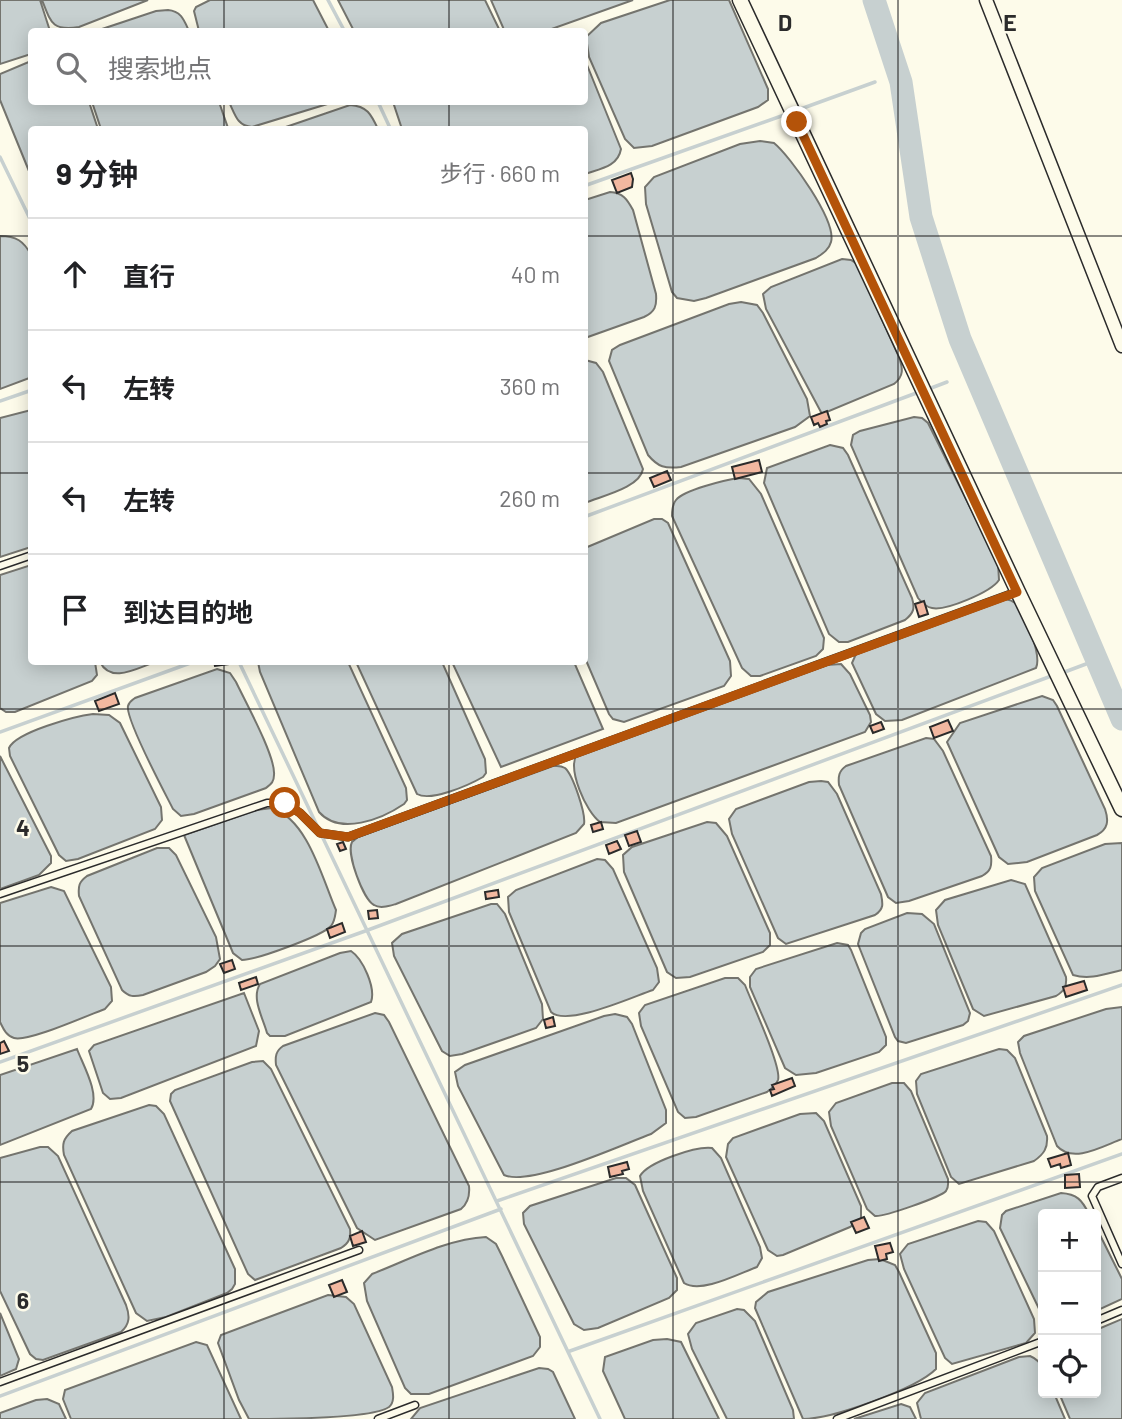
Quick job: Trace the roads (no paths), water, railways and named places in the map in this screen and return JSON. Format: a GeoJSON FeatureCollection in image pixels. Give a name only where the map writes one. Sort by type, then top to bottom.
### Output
{"type":"FeatureCollection","features":[{"type":"Feature","properties":{"kind":"street"},"geometry":{"type":"LineString","coordinates":[[740,0],[1017,592],[1122,808]]}},
{"type":"Feature","properties":{"kind":"street"},"geometry":{"type":"LineString","coordinates":[[986,0],[1122,346]]}},
{"type":"Feature","properties":{"kind":"lane"},"geometry":{"type":"LineString","coordinates":[[0,566],[28,556]]}},
{"type":"Feature","properties":{"kind":"lane"},"geometry":{"type":"LineString","coordinates":[[0,894],[267,803],[285,803],[300,813],[320,833],[348,837],[1017,592]]}},
{"type":"Feature","properties":{"kind":"lane"},"geometry":{"type":"LineString","coordinates":[[1122,1178],[1098,1187],[1092,1196],[1122,1264]]}},
{"type":"Feature","properties":{"kind":"lane"},"geometry":{"type":"LineString","coordinates":[[0,1381],[359,1250]]}},
{"type":"Feature","properties":{"kind":"lane"},"geometry":{"type":"LineString","coordinates":[[1101,1319],[1122,1310]]}},
{"type":"Feature","properties":{"kind":"lane"},"geometry":{"type":"LineString","coordinates":[[836,1419],[1038,1343]]}},
{"type":"Feature","properties":{"kind":"lane"},"geometry":{"type":"LineString","coordinates":[[378,1419],[415,1405]]}},
{"type":"Feature","properties":{"kind":"waterway"},"geometry":{"type":"LineString","coordinates":[[328,0],[343,28]]}},
{"type":"Feature","properties":{"kind":"waterway"},"geometry":{"type":"LineString","coordinates":[[874,0],[901,82],[921,217],[960,339],[1122,719]]}},
{"type":"Feature","properties":{"kind":"waterway"},"geometry":{"type":"LineString","coordinates":[[795,111],[875,82]]}},
{"type":"Feature","properties":{"kind":"waterway"},"geometry":{"type":"LineString","coordinates":[[379,105],[389,126]]}},
{"type":"Feature","properties":{"kind":"waterway"},"geometry":{"type":"LineString","coordinates":[[588,185],[787,114]]}},
{"type":"Feature","properties":{"kind":"waterway"},"geometry":{"type":"LineString","coordinates":[[0,157],[28,215]]}},
{"type":"Feature","properties":{"kind":"waterway"},"geometry":{"type":"LineString","coordinates":[[926,390],[947,382]]}},
{"type":"Feature","properties":{"kind":"waterway"},"geometry":{"type":"LineString","coordinates":[[0,401],[28,391]]}},
{"type":"Feature","properties":{"kind":"waterway"},"geometry":{"type":"LineString","coordinates":[[588,516],[919,392]]}},
{"type":"Feature","properties":{"kind":"waterway"},"geometry":{"type":"LineString","coordinates":[[1062,673],[1086,664]]}},
{"type":"Feature","properties":{"kind":"waterway"},"geometry":{"type":"LineString","coordinates":[[0,732],[185,665]]}},
{"type":"Feature","properties":{"kind":"waterway"},"geometry":{"type":"LineString","coordinates":[[240,665],[600,1419]]}},
{"type":"Feature","properties":{"kind":"waterway"},"geometry":{"type":"LineString","coordinates":[[0,1062],[368,930],[1054,675]]}},
{"type":"Feature","properties":{"kind":"waterway"},"geometry":{"type":"LineString","coordinates":[[497,1201],[1122,985]]}},
{"type":"Feature","properties":{"kind":"waterway"},"geometry":{"type":"LineString","coordinates":[[570,1351],[1122,1154]]}},
{"type":"Feature","properties":{"kind":"waterway"},"geometry":{"type":"LineString","coordinates":[[0,1396],[501,1209]]}}]}
